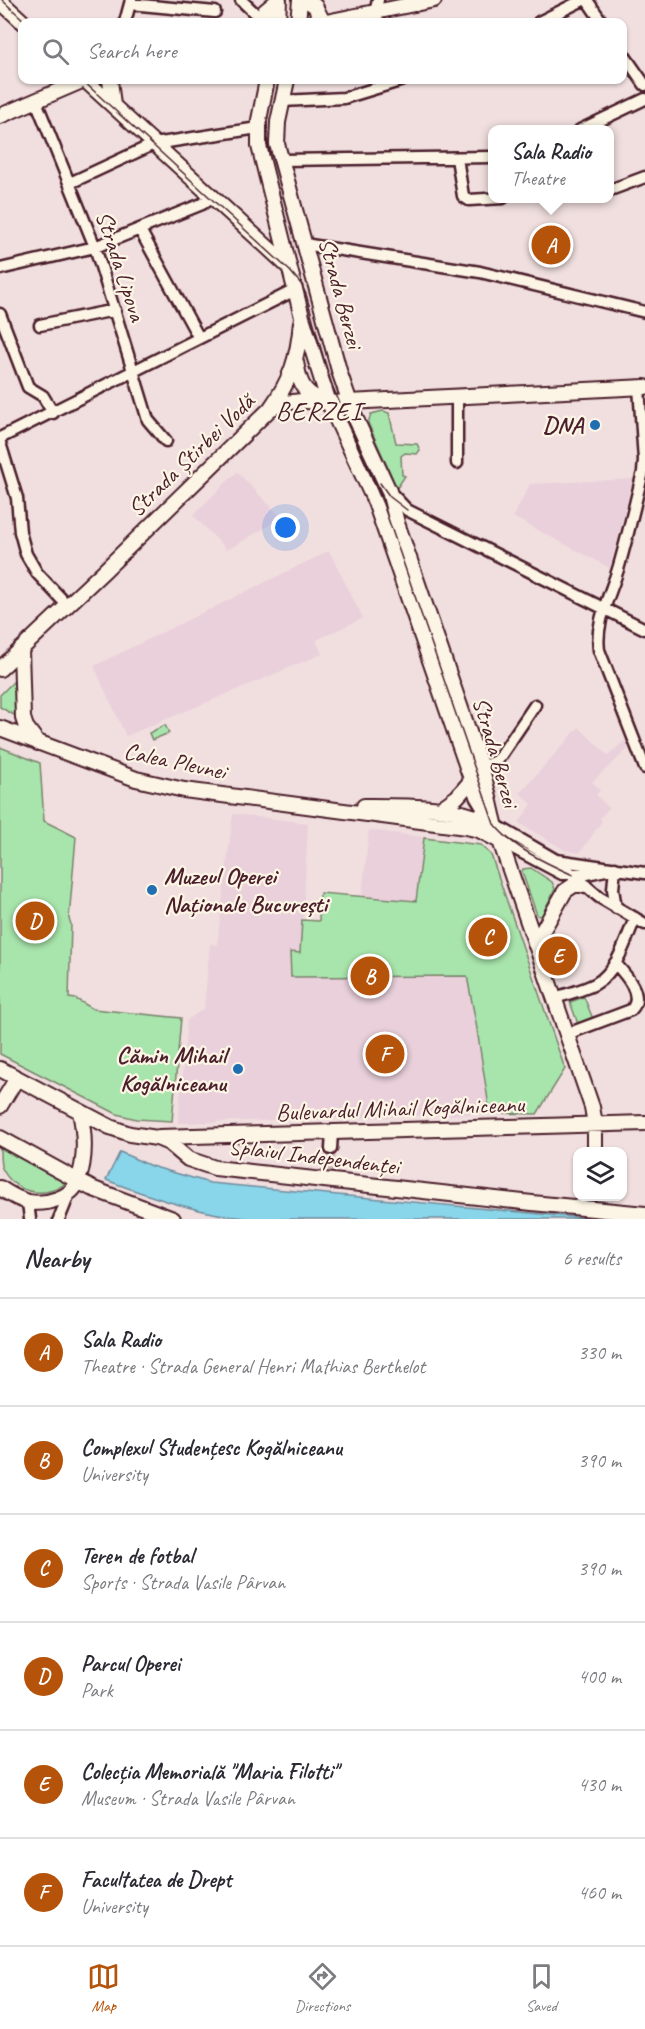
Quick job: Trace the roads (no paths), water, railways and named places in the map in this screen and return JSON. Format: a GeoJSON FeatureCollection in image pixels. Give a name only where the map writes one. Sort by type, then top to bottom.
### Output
{"type":"FeatureCollection","features":[{"type":"Feature","properties":{"kind":"main road"},"geometry":{"type":"LineString","coordinates":[[263,18],[266,11],[279,0]]}},
{"type":"Feature","properties":{"kind":"main road"},"geometry":{"type":"LineString","coordinates":[[278,18],[279,0]]}},
{"type":"Feature","properties":{"kind":"main road"},"geometry":{"type":"LineString","coordinates":[[298,18],[300,0]]}},
{"type":"Feature","properties":{"kind":"main road"},"geometry":{"type":"LineString","coordinates":[[306,0],[315,6],[322,18]]}},
{"type":"Feature","properties":{"kind":"main road"},"geometry":{"type":"LineString","coordinates":[[345,18],[434,0]]}},
{"type":"Feature","properties":{"kind":"main road"},"geometry":{"type":"LineString","coordinates":[[0,1],[19,18]]}},
{"type":"Feature","properties":{"kind":"main road"},"geometry":{"type":"LineString","coordinates":[[51,94],[62,84]]}},
{"type":"Feature","properties":{"kind":"main road"},"geometry":{"type":"LineString","coordinates":[[0,116],[75,84]]}},
{"type":"Feature","properties":{"kind":"main road"},"geometry":{"type":"LineString","coordinates":[[89,84],[289,267]]}},
{"type":"Feature","properties":{"kind":"main road"},"geometry":{"type":"LineString","coordinates":[[101,94],[102,84]]}},
{"type":"Feature","properties":{"kind":"main road"},"geometry":{"type":"LineString","coordinates":[[110,84],[112,105]]}},
{"type":"Feature","properties":{"kind":"main road","name":"Strada Berzei"},"geometry":{"type":"LineString","coordinates":[[266,84],[258,128],[259,146],[302,317],[329,403],[370,490],[381,520],[471,781],[494,824]]}},
{"type":"Feature","properties":{"kind":"main road","name":"Strada Berzei"},"geometry":{"type":"LineString","coordinates":[[286,84],[277,130],[281,160],[324,320],[350,402],[389,491],[401,511],[490,793],[494,824]]}},
{"type":"Feature","properties":{"kind":"main road"},"geometry":{"type":"LineString","coordinates":[[245,227],[261,231],[273,225],[277,219]]}},
{"type":"Feature","properties":{"kind":"main road"},"geometry":{"type":"LineString","coordinates":[[270,409],[286,386],[296,360],[302,317]]}},
{"type":"Feature","properties":{"kind":"main road"},"geometry":{"type":"LineString","coordinates":[[296,360],[299,377],[305,391],[329,403]]}},
{"type":"Feature","properties":{"kind":"main road","name":"Strada Știrbei Vodă"},"geometry":{"type":"LineString","coordinates":[[1,667],[270,409],[294,401],[329,403],[457,398],[642,387]]}},
{"type":"Feature","properties":{"kind":"main road"},"geometry":{"type":"LineString","coordinates":[[21,649],[23,718],[26,728],[38,743]]}},
{"type":"Feature","properties":{"kind":"main road","name":"Calea Plevnei"},"geometry":{"type":"LineString","coordinates":[[4,732],[148,783],[184,790],[472,828],[500,841]]}},
{"type":"Feature","properties":{"kind":"main road"},"geometry":{"type":"LineString","coordinates":[[440,809],[458,797],[471,781]]}},
{"type":"Feature","properties":{"kind":"main road","name":"Calea Plevnei"},"geometry":{"type":"LineString","coordinates":[[312,806],[399,806],[440,809],[473,815],[494,824]]}},
{"type":"Feature","properties":{"kind":"main road"},"geometry":{"type":"LineString","coordinates":[[494,824],[592,1107],[595,1147]]}},
{"type":"Feature","properties":{"kind":"main road"},"geometry":{"type":"LineString","coordinates":[[535,944],[565,891],[574,885],[583,885]]}},
{"type":"Feature","properties":{"kind":"main road","name":"Splaiul Independenței"},"geometry":{"type":"LineString","coordinates":[[0,1069],[118,1130],[157,1138],[169,1143],[188,1159],[204,1165],[592,1210],[645,1214]]}},
{"type":"Feature","properties":{"kind":"main road"},"geometry":{"type":"LineString","coordinates":[[0,1106],[16,1078]]}},
{"type":"Feature","properties":{"kind":"main road"},"geometry":{"type":"LineString","coordinates":[[0,1188],[28,1202],[47,1202],[74,1187],[85,1143],[80,1112]]}},
{"type":"Feature","properties":{"kind":"main road","name":"Bulevardul Mihail Kogălniceanu"},"geometry":{"type":"LineString","coordinates":[[157,1138],[645,1123]]}},
{"type":"Feature","properties":{"kind":"main road"},"geometry":{"type":"LineString","coordinates":[[204,1165],[200,1147],[208,1136]]}},
{"type":"Feature","properties":{"kind":"main road"},"geometry":{"type":"LineString","coordinates":[[0,1138],[74,1187],[96,1191],[173,1219]]}},
{"type":"Feature","properties":{"kind":"street"},"geometry":{"type":"LineString","coordinates":[[241,0],[259,18]]}},
{"type":"Feature","properties":{"kind":"street"},"geometry":{"type":"LineString","coordinates":[[547,18],[585,0],[599,18]]}},
{"type":"Feature","properties":{"kind":"street"},"geometry":{"type":"LineString","coordinates":[[126,18],[131,2],[215,12]]}},
{"type":"Feature","properties":{"kind":"street"},"geometry":{"type":"LineString","coordinates":[[627,59],[645,85]]}},
{"type":"Feature","properties":{"kind":"street"},"geometry":{"type":"LineString","coordinates":[[282,101],[336,99],[386,84]]}},
{"type":"Feature","properties":{"kind":"street"},"geometry":{"type":"LineString","coordinates":[[589,125],[645,99]]}},
{"type":"Feature","properties":{"kind":"street","name":"Strada Lipova"},"geometry":{"type":"LineString","coordinates":[[36,101],[96,247],[148,420],[166,441]]}},
{"type":"Feature","properties":{"kind":"street"},"geometry":{"type":"LineString","coordinates":[[70,183],[154,144],[258,128]]}},
{"type":"Feature","properties":{"kind":"street"},"geometry":{"type":"LineString","coordinates":[[281,160],[488,157]]}},
{"type":"Feature","properties":{"kind":"street"},"geometry":{"type":"LineString","coordinates":[[457,158],[461,192],[465,199],[488,199]]}},
{"type":"Feature","properties":{"kind":"street"},"geometry":{"type":"LineString","coordinates":[[614,188],[645,177]]}},
{"type":"Feature","properties":{"kind":"street"},"geometry":{"type":"LineString","coordinates":[[0,269],[96,247],[202,204],[212,197]]}},
{"type":"Feature","properties":{"kind":"street"},"geometry":{"type":"LineString","coordinates":[[140,230],[198,338]]}},
{"type":"Feature","properties":{"kind":"street"},"geometry":{"type":"LineString","coordinates":[[304,244],[480,272],[645,312]]}},
{"type":"Feature","properties":{"kind":"street"},"geometry":{"type":"LineString","coordinates":[[0,438],[295,290]]}},
{"type":"Feature","properties":{"kind":"street"},"geometry":{"type":"LineString","coordinates":[[40,325],[115,310]]}},
{"type":"Feature","properties":{"kind":"street"},"geometry":{"type":"LineString","coordinates":[[0,314],[28,387],[43,396],[53,413]]}},
{"type":"Feature","properties":{"kind":"street"},"geometry":{"type":"LineString","coordinates":[[642,387],[643,472],[620,563],[598,631],[599,650],[645,767]]}},
{"type":"Feature","properties":{"kind":"street"},"geometry":{"type":"LineString","coordinates":[[457,398],[457,464]]}},
{"type":"Feature","properties":{"kind":"street"},"geometry":{"type":"LineString","coordinates":[[0,443],[17,498],[20,532],[26,554],[37,573],[67,605]]}},
{"type":"Feature","properties":{"kind":"street"},"geometry":{"type":"LineString","coordinates":[[381,520],[387,514],[401,511],[645,629]]}},
{"type":"Feature","properties":{"kind":"street"},"geometry":{"type":"LineString","coordinates":[[481,768],[497,761],[535,705]]}},
{"type":"Feature","properties":{"kind":"street","name":"Calea Plevnei"},"geometry":{"type":"LineString","coordinates":[[494,824],[556,860],[583,885],[616,908],[645,924]]}},
{"type":"Feature","properties":{"kind":"street","name":"Calea Plevnei"},"geometry":{"type":"LineString","coordinates":[[500,841],[556,873],[573,875]]}},
{"type":"Feature","properties":{"kind":"street","name":"Calea Plevnei"},"geometry":{"type":"LineString","coordinates":[[556,860],[645,873]]}},
{"type":"Feature","properties":{"kind":"street"},"geometry":{"type":"LineString","coordinates":[[573,875],[615,868],[612,889],[616,908]]}},
{"type":"Feature","properties":{"kind":"street"},"geometry":{"type":"LineString","coordinates":[[554,998],[597,983],[609,973],[635,918]]}},
{"type":"Feature","properties":{"kind":"street"},"geometry":{"type":"LineString","coordinates":[[567,1034],[631,1010],[638,1005],[640,995],[638,989],[615,963]]}},
{"type":"Feature","properties":{"kind":"street"},"geometry":{"type":"LineString","coordinates":[[331,1149],[332,1132]]}},
{"type":"Feature","properties":{"kind":"street"},"geometry":{"type":"LineString","coordinates":[[59,1219],[74,1187]]}},
{"type":"Feature","properties":{"kind":"street"},"geometry":{"type":"LineString","coordinates":[[28,1202],[30,1219]]}},
{"type":"Feature","properties":{"kind":"water"},"geometry":{"type":"Polygon","coordinates":[[[120,1152],[151,1166],[210,1183],[594,1219],[254,1219],[235,1217],[179,1205],[106,1180],[120,1152]]]}},
{"type":"Feature","properties":{"kind":"tunnel"},"geometry":{"type":"LineString","coordinates":[[329,1178],[331,1149]]}},
{"type":"Feature","properties":{"kind":"tram line"},"geometry":{"type":"LineString","coordinates":[[2,0],[22,18]]}},
{"type":"Feature","properties":{"kind":"tram line"},"geometry":{"type":"LineString","coordinates":[[86,84],[290,271],[301,284],[306,294],[329,378],[383,504],[494,824],[520,848],[573,875]]}},
{"type":"Feature","properties":{"kind":"tram line"},"geometry":{"type":"LineString","coordinates":[[380,483],[390,497],[407,510]]}},
{"type":"Feature","properties":{"kind":"place","name":"Sala Radio"},"geometry":{"type":"Point","coordinates":[551,245]}},
{"type":"Feature","properties":{"kind":"place","name":"DNA"},"geometry":{"type":"Point","coordinates":[595,425]}},
{"type":"Feature","properties":{"kind":"place","name":"Muzeul Operei Naționale București"},"geometry":{"type":"Point","coordinates":[152,890]}},
{"type":"Feature","properties":{"kind":"place","name":"Parcul Operei"},"geometry":{"type":"Point","coordinates":[35,921]}},
{"type":"Feature","properties":{"kind":"place","name":"Teren de fotbal"},"geometry":{"type":"Point","coordinates":[488,937]}},
{"type":"Feature","properties":{"kind":"place","name":"Colecția Memorială \"Maria Filotti\""},"geometry":{"type":"Point","coordinates":[558,956]}},
{"type":"Feature","properties":{"kind":"place","name":"Complexul Studențesc Kogălniceanu"},"geometry":{"type":"Point","coordinates":[370,976]}},
{"type":"Feature","properties":{"kind":"place","name":"Facultatea de Drept"},"geometry":{"type":"Point","coordinates":[385,1054]}},
{"type":"Feature","properties":{"kind":"place","name":"Cămin Mihail Kogălniceanu"},"geometry":{"type":"Point","coordinates":[238,1069]}},
{"type":"Feature","properties":{"kind":"district","name":"BERZEI"},"geometry":{"type":"Point","coordinates":[319,411]}}]}
